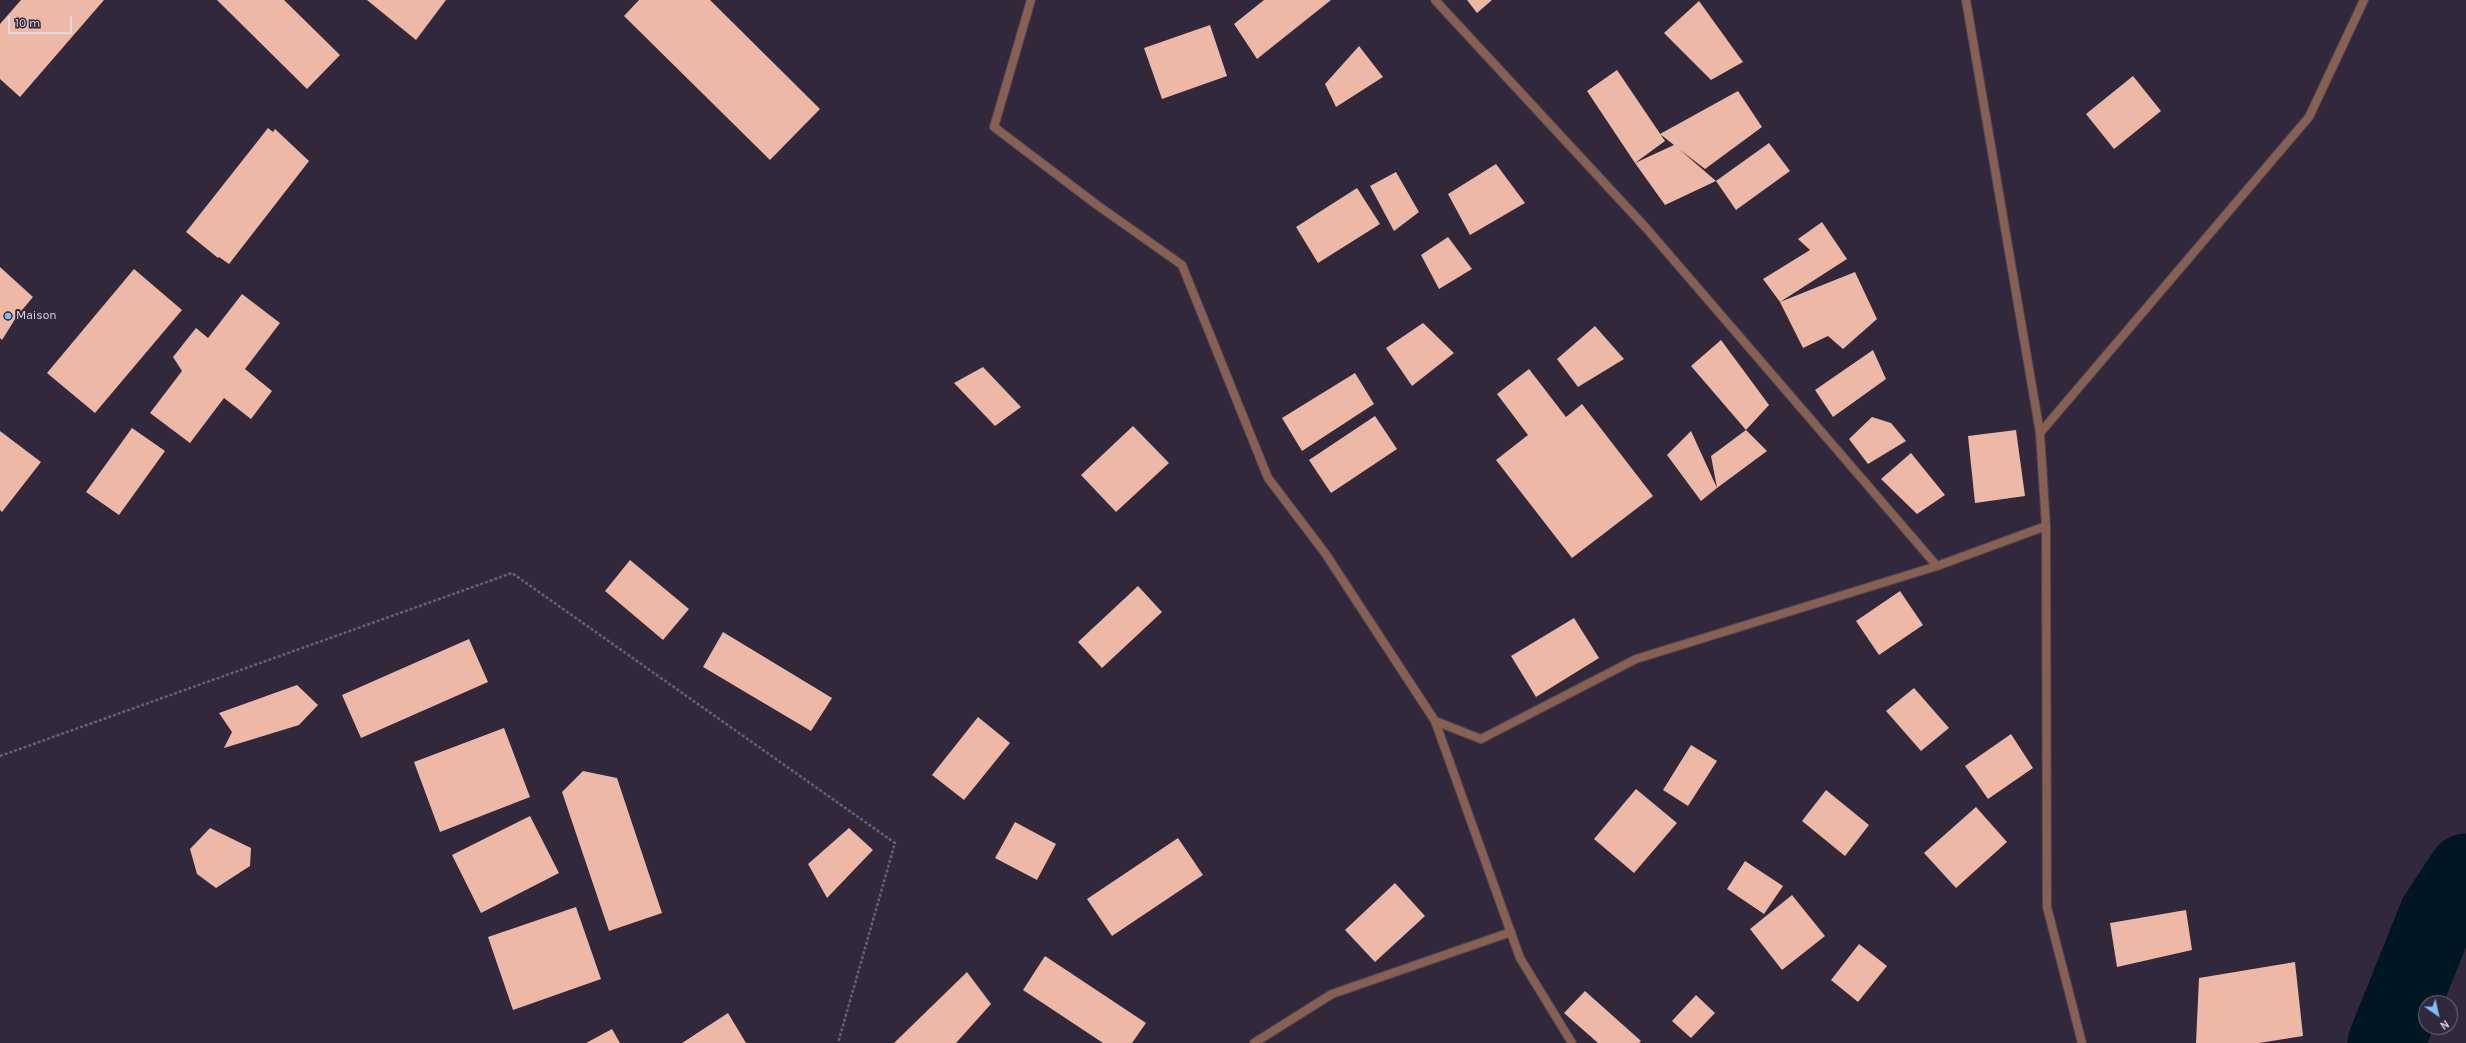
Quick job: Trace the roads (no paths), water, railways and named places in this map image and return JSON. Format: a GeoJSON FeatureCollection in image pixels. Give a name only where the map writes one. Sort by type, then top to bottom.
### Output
{"type":"FeatureCollection","features":[{"type":"Feature","properties":{"kind":"street"},"geometry":{"type":"LineString","coordinates":[[1031,0],[994,127],[1097,205],[1182,265],[1268,478],[1325,553],[1435,721],[1520,958],[1572,1043]]}},
{"type":"Feature","properties":{"kind":"street"},"geometry":{"type":"LineString","coordinates":[[1435,0],[1646,229],[1937,566]]}},
{"type":"Feature","properties":{"kind":"street"},"geometry":{"type":"LineString","coordinates":[[1966,0],[2040,433],[2046,526],[2047,907],[2082,1043]]}},
{"type":"Feature","properties":{"kind":"street"},"geometry":{"type":"LineString","coordinates":[[2040,433],[2309,117],[2364,0]]}},
{"type":"Feature","properties":{"kind":"street"},"geometry":{"type":"LineString","coordinates":[[1435,721],[1481,739],[1636,659],[1937,566],[2046,526]]}},
{"type":"Feature","properties":{"kind":"street"},"geometry":{"type":"LineString","coordinates":[[1254,1043],[1332,994],[1511,932]]}},
{"type":"Feature","properties":{"kind":"waterway"},"geometry":{"type":"LineString","coordinates":[[2386,1043],[2437,916],[2466,872]]}},
{"type":"Feature","properties":{"kind":"place","name":"Maison"},"geometry":{"type":"Point","coordinates":[8,316]}}]}
